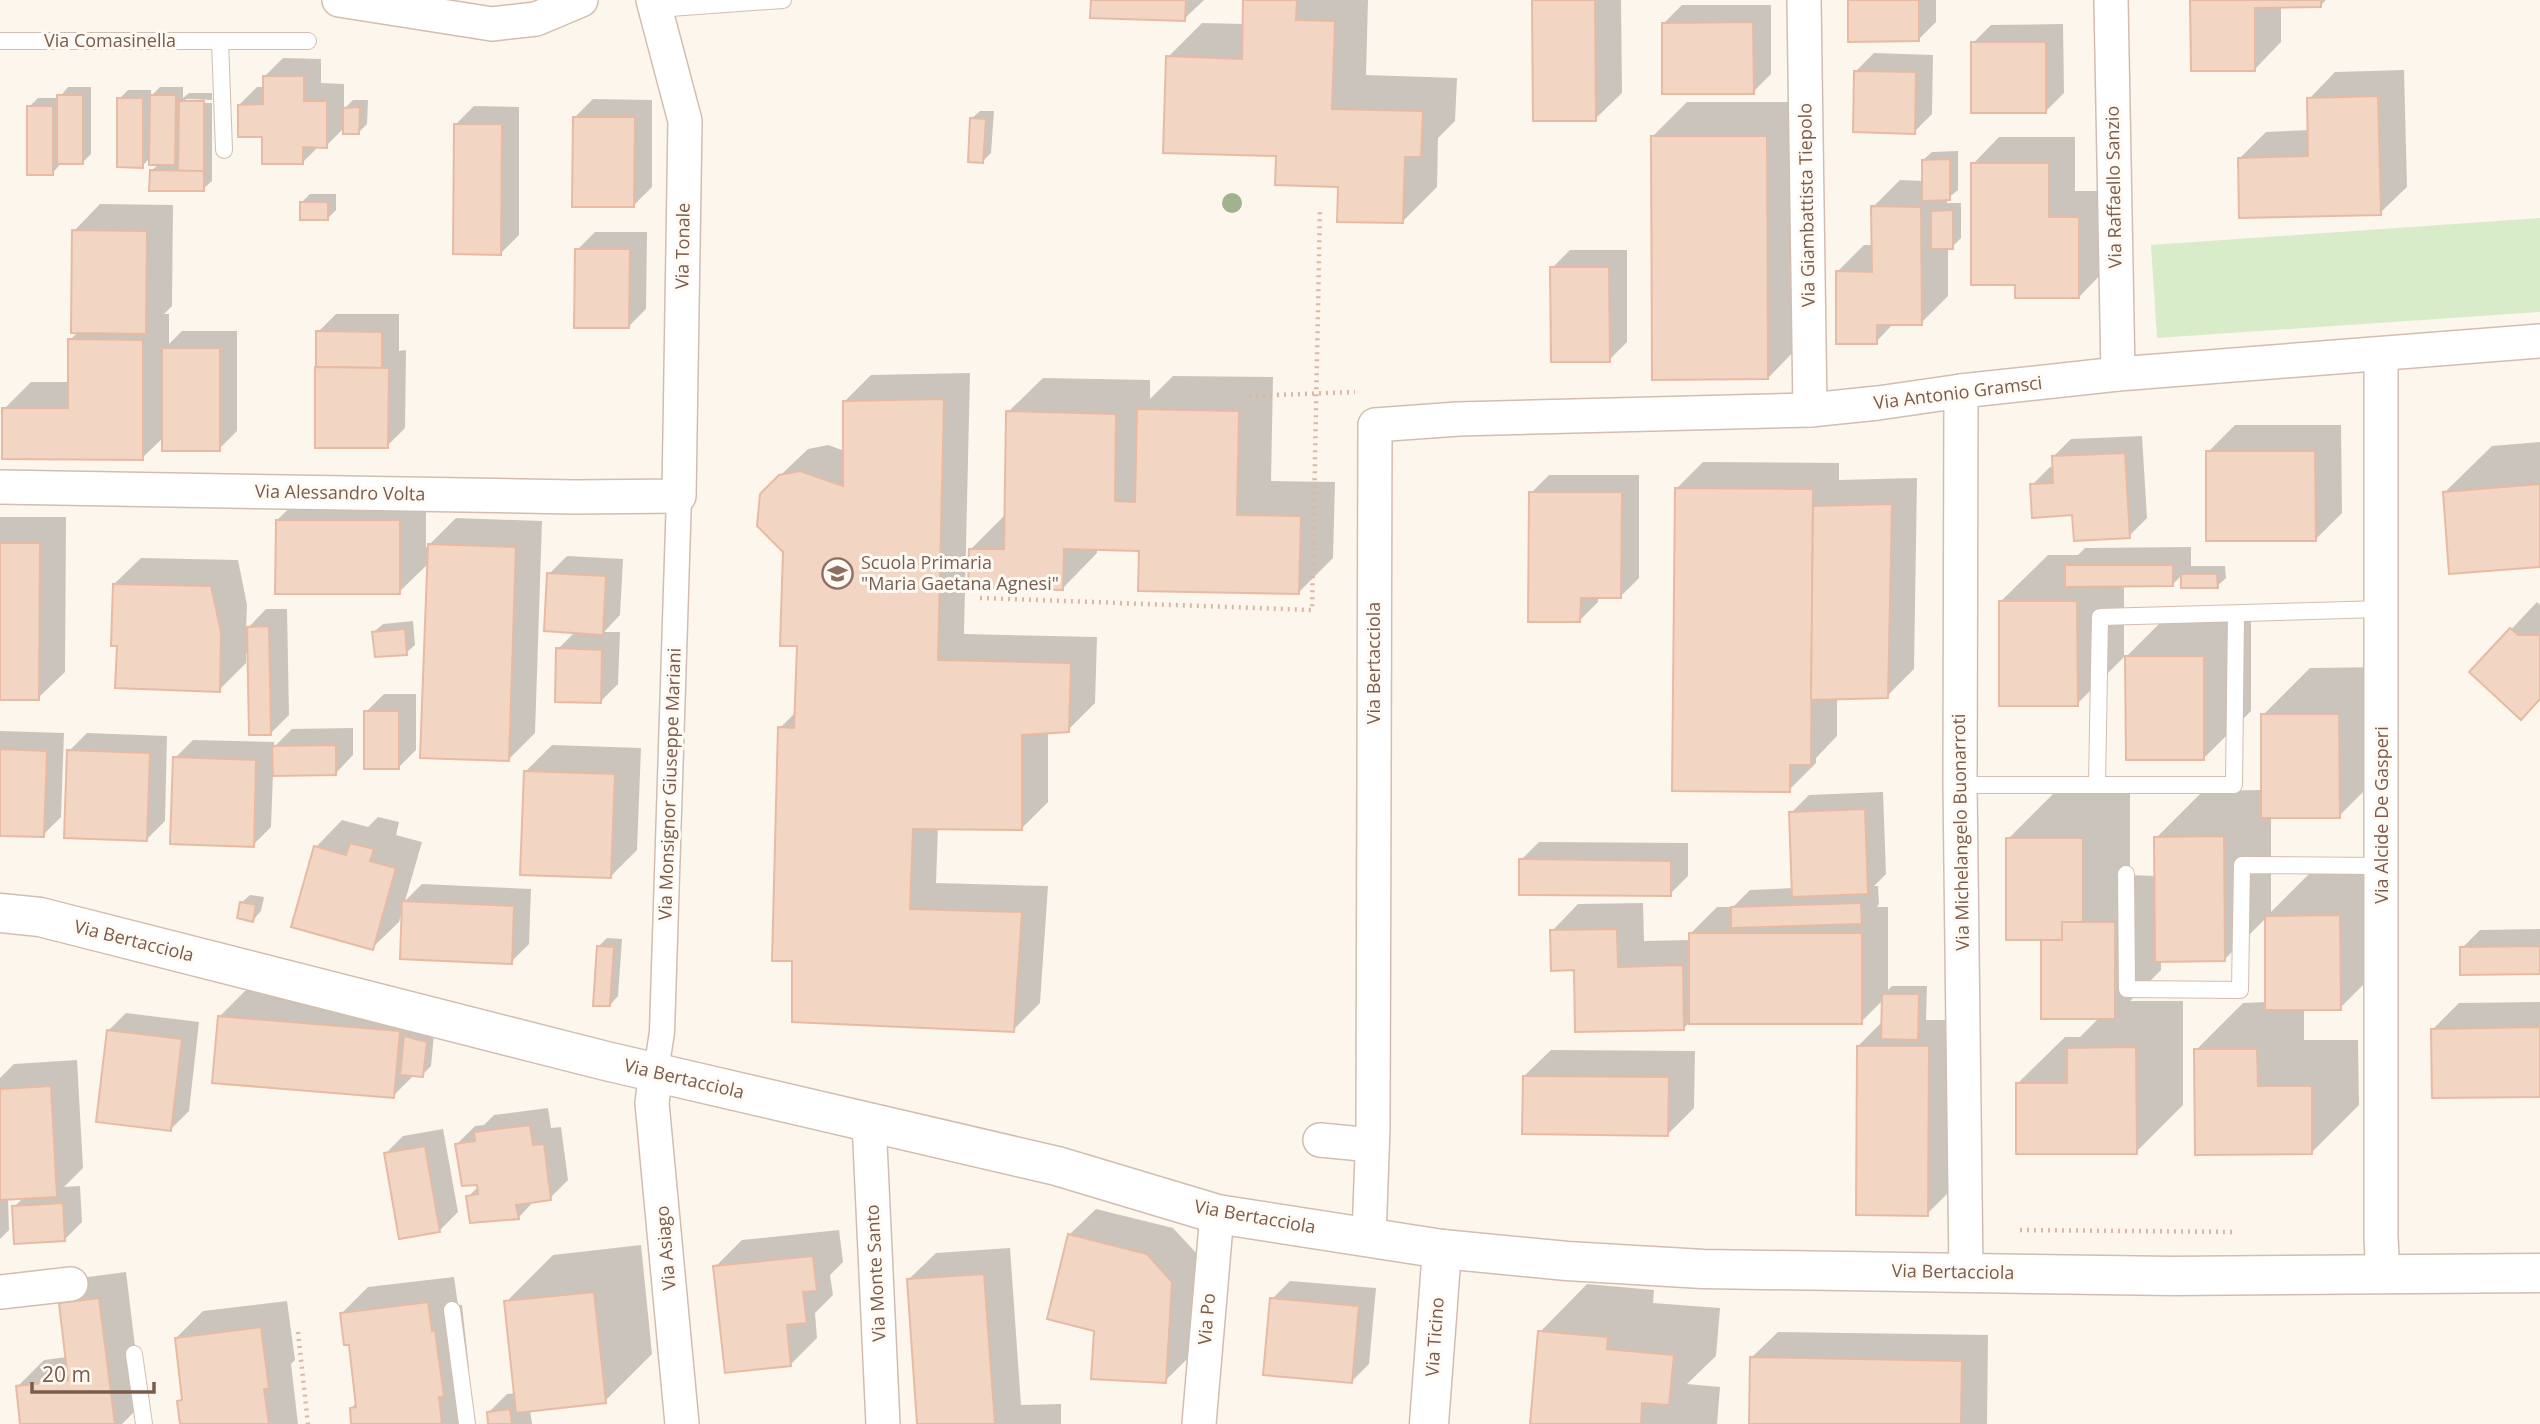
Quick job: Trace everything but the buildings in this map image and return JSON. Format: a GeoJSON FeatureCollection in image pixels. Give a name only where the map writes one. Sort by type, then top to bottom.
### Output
{"type":"FeatureCollection","features":[{"type":"Feature","properties":{"kind":"street"},"geometry":{"type":"LineString","coordinates":[[339,0],[492,24],[536,19],[581,0]]}},
{"type":"Feature","properties":{"kind":"street","name":"Via Giambattista Tiepolo"},"geometry":{"type":"LineString","coordinates":[[1804,0],[1810,410]]}},
{"type":"Feature","properties":{"kind":"street","name":"Via Raffaello Sanzio"},"geometry":{"type":"LineString","coordinates":[[2111,0],[2118,374]]}},
{"type":"Feature","properties":{"kind":"street","name":"Via Tonale"},"geometry":{"type":"LineString","coordinates":[[654,4],[685,121],[679,496]]}},
{"type":"Feature","properties":{"kind":"street","name":"Via Antonio Gramsci"},"geometry":{"type":"LineString","coordinates":[[1375,425],[1458,419],[1810,410],[2118,374],[2540,341]]}},
{"type":"Feature","properties":{"kind":"street","name":"Via Alcide De Gasperi"},"geometry":{"type":"LineString","coordinates":[[2381,354],[2383,1276]]}},
{"type":"Feature","properties":{"kind":"street","name":"Via Michelangelo Buonarroti"},"geometry":{"type":"LineString","coordinates":[[1961,391],[1960,785],[1966,1272]]}},
{"type":"Feature","properties":{"kind":"street","name":"Via Bertacciola"},"geometry":{"type":"LineString","coordinates":[[1368,1237],[1372,1145],[1375,425]]}},
{"type":"Feature","properties":{"kind":"street","name":"Via Alessandro Volta"},"geometry":{"type":"LineString","coordinates":[[0,487],[548,497],[679,496]]}},
{"type":"Feature","properties":{"kind":"street","name":"Via Monsignor Giuseppe Mariani"},"geometry":{"type":"LineString","coordinates":[[656,1071],[662,1032],[679,496]]}},
{"type":"Feature","properties":{"kind":"street","name":"Via Bertacciola"},"geometry":{"type":"LineString","coordinates":[[0,913],[40,917],[606,1061],[1057,1166],[1217,1214],[1442,1249],[1567,1261],[1703,1269],[2172,1276],[2540,1273]]}},
{"type":"Feature","properties":{"kind":"street","name":"Via Asiago"},"geometry":{"type":"LineString","coordinates":[[656,1071],[652,1103],[682,1424]]}},
{"type":"Feature","properties":{"kind":"street","name":"Via Monte Santo"},"geometry":{"type":"LineString","coordinates":[[869,1121],[883,1424]]}},
{"type":"Feature","properties":{"kind":"street"},"geometry":{"type":"LineString","coordinates":[[1321,1140],[1372,1145]]}},
{"type":"Feature","properties":{"kind":"street","name":"Via Po"},"geometry":{"type":"LineString","coordinates":[[1199,1424],[1217,1214]]}},
{"type":"Feature","properties":{"kind":"street","name":"Via Ticino"},"geometry":{"type":"LineString","coordinates":[[1429,1424],[1442,1249]]}},
{"type":"Feature","properties":{"kind":"street"},"geometry":{"type":"LineString","coordinates":[[0,1292],[72,1283]]}},
{"type":"Feature","properties":{"kind":"lane"},"geometry":{"type":"LineString","coordinates":[[654,4],[783,0]]}},
{"type":"Feature","properties":{"kind":"lane","name":"Via Comasinella"},"geometry":{"type":"LineString","coordinates":[[0,41],[308,41]]}},
{"type":"Feature","properties":{"kind":"lane"},"geometry":{"type":"LineString","coordinates":[[220,41],[224,150]]}},
{"type":"Feature","properties":{"kind":"lane"},"geometry":{"type":"LineString","coordinates":[[2097,785],[2100,617],[2381,609]]}},
{"type":"Feature","properties":{"kind":"lane"},"geometry":{"type":"LineString","coordinates":[[1960,785],[2234,785],[2236,614]]}},
{"type":"Feature","properties":{"kind":"lane"},"geometry":{"type":"LineString","coordinates":[[2126,874],[2127,989],[2240,990],[2242,865],[2382,866]]}},
{"type":"Feature","properties":{"kind":"lane"},"geometry":{"type":"LineString","coordinates":[[452,1310],[467,1424]]}},
{"type":"Feature","properties":{"kind":"lane"},"geometry":{"type":"LineString","coordinates":[[134,1354],[144,1424]]}},
{"type":"Feature","properties":{"kind":"path"},"geometry":{"type":"LineString","coordinates":[[980,598],[1312,610],[1314,394],[1320,208]]}},
{"type":"Feature","properties":{"kind":"path"},"geometry":{"type":"LineString","coordinates":[[1967,1230],[2244,1232]]}},
{"type":"Feature","properties":{"kind":"path"},"geometry":{"type":"LineString","coordinates":[[298,1332],[308,1424]]}},
{"type":"Feature","properties":{"kind":"green space"},"geometry":{"type":"Polygon","coordinates":[[[2540,218],[2540,312],[2157,338],[2151,245],[2540,218]]]}},
{"type":"Feature","properties":{"kind":"place","name":"Scuola Primaria \"Maria Gaetana Agnesi\""},"geometry":{"type":"Point","coordinates":[838,573]}}]}
